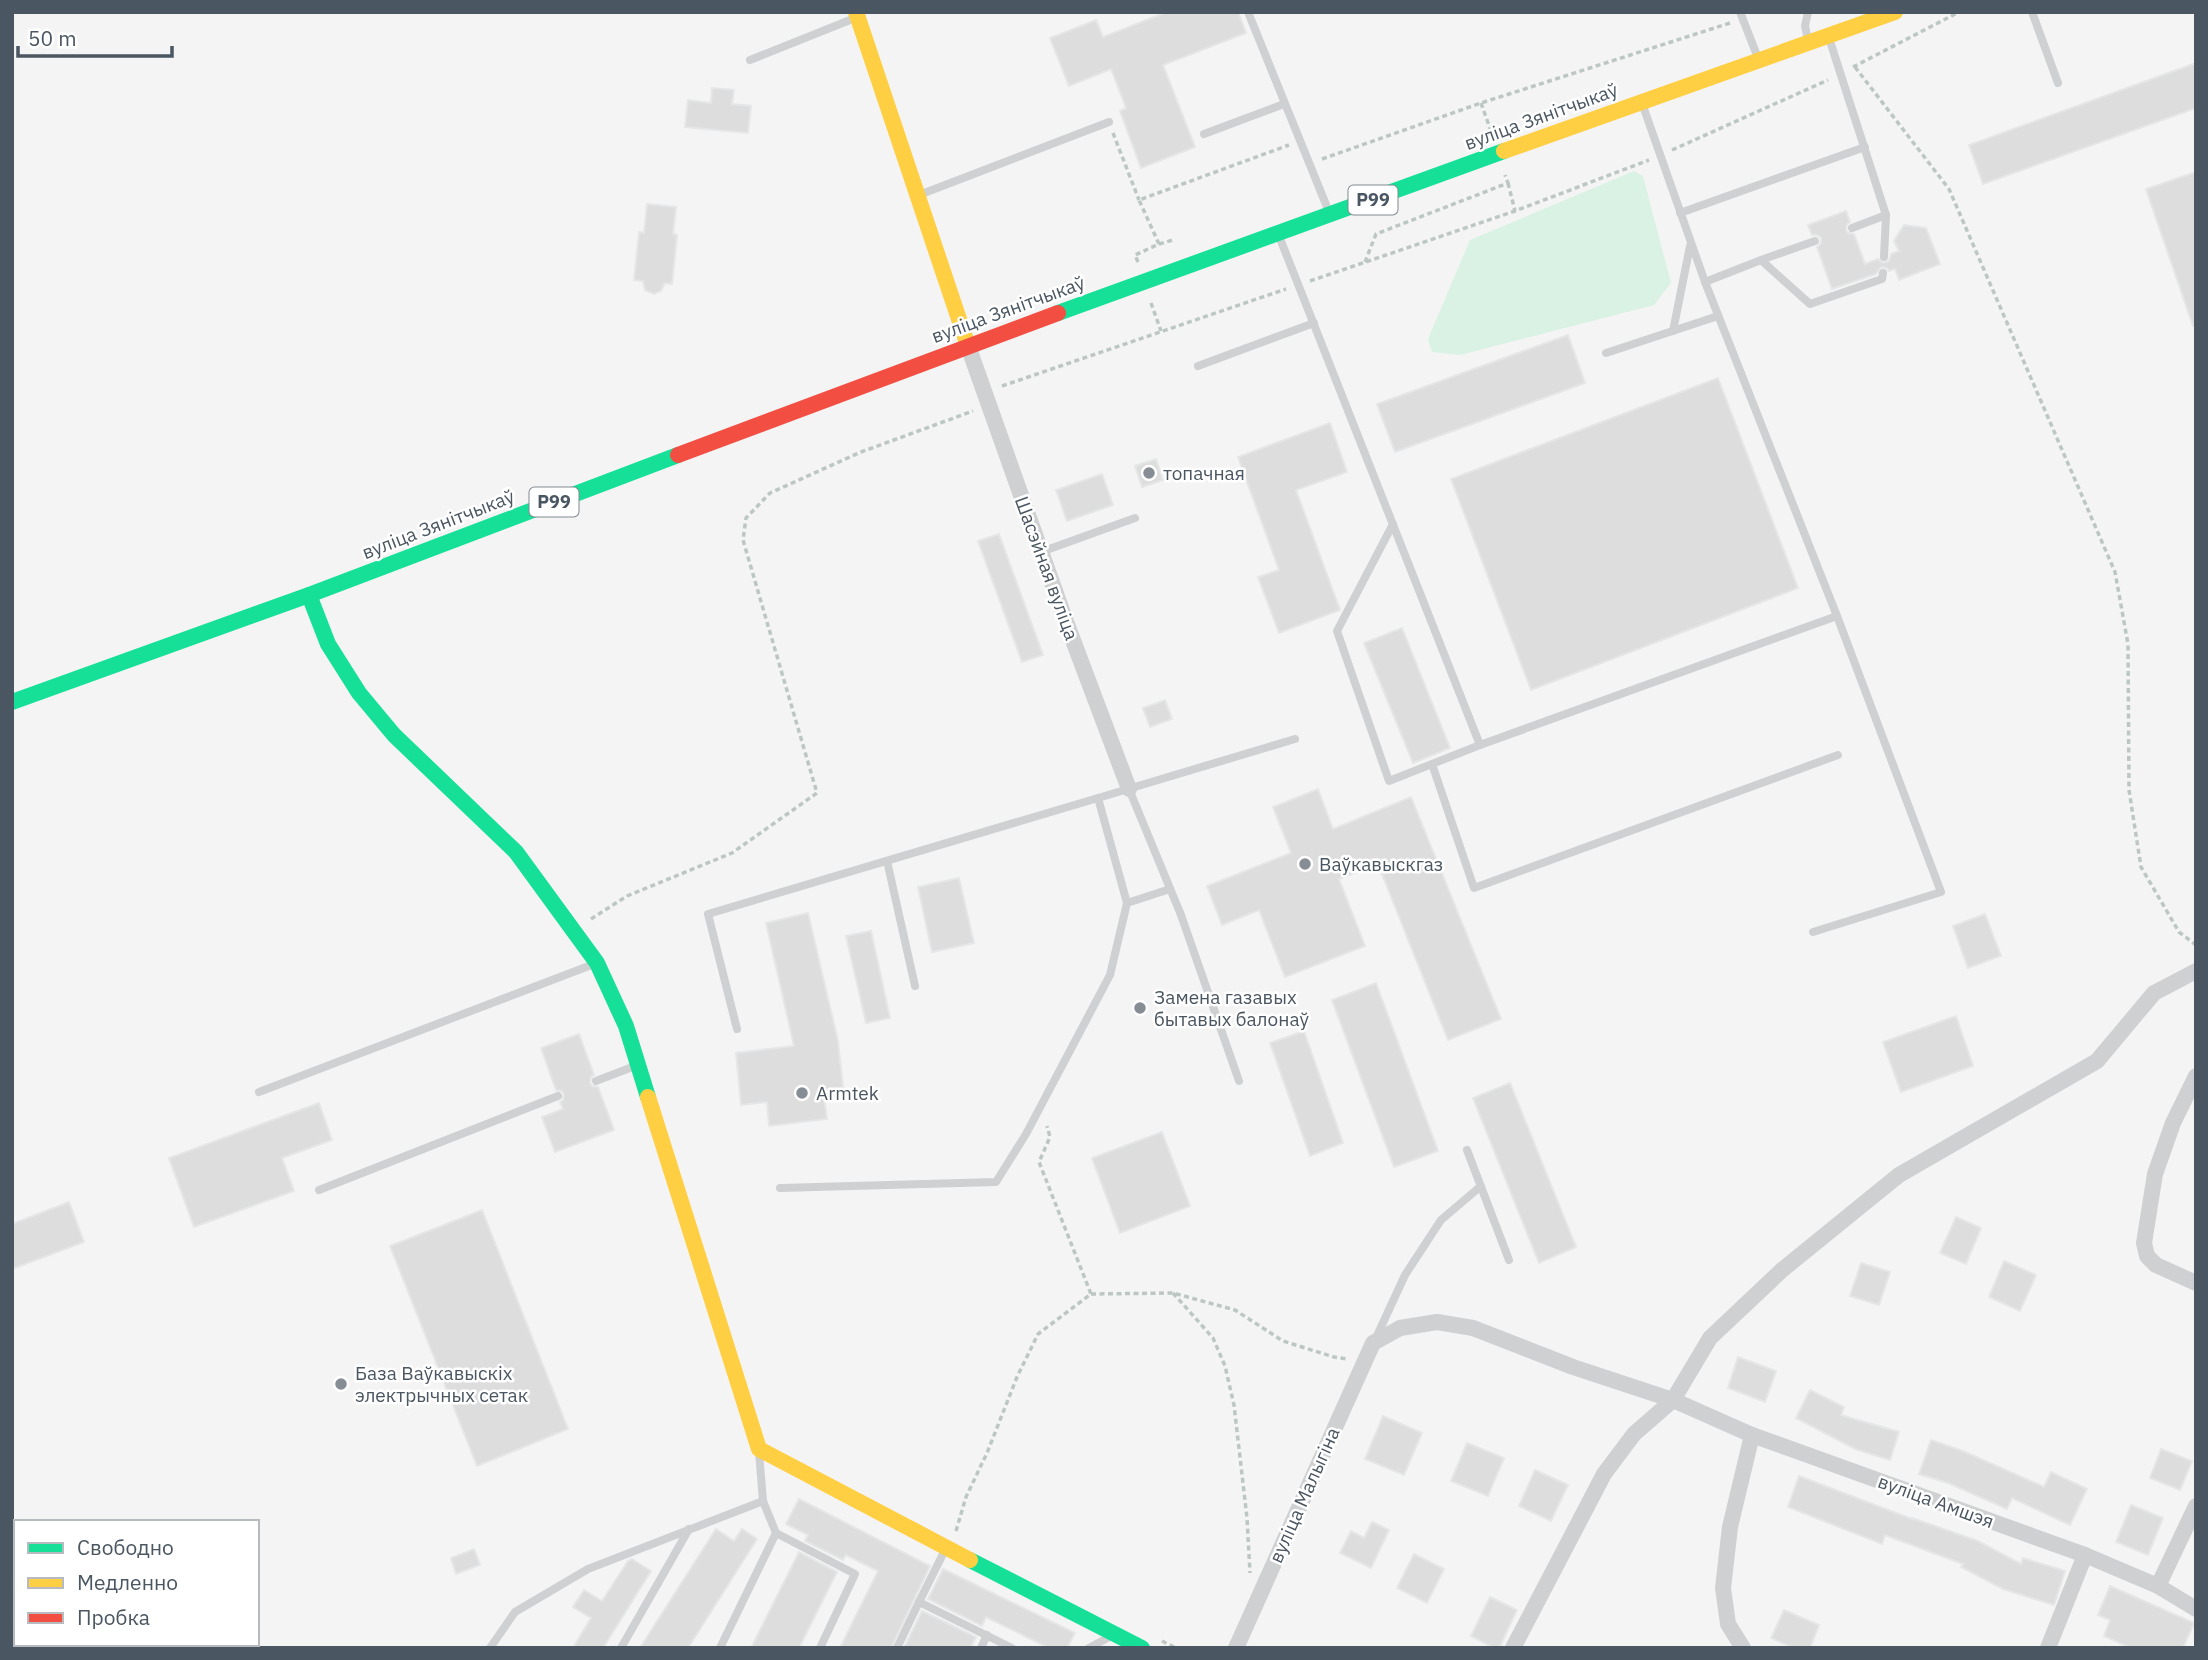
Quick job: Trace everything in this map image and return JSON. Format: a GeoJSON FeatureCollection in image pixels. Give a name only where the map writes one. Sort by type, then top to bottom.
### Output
{"type":"FeatureCollection","features":[{"type":"Feature","properties":{"kind":"main road","name":"вуліца Зянітчыкаў"},"geometry":{"type":"LineString","coordinates":[[12,702],[309,595],[968,346],[1895,12]]}},
{"type":"Feature","properties":{"kind":"main road"},"geometry":{"type":"LineString","coordinates":[[857,15],[968,346]]}},
{"type":"Feature","properties":{"kind":"main road"},"geometry":{"type":"LineString","coordinates":[[309,595],[328,644],[359,693],[394,735],[516,852],[597,963],[626,1026],[759,1449],[950,1542],[1115,1633],[1147,1642]]}},
{"type":"Feature","properties":{"kind":"street","name":"Шасэйная вуліца"},"geometry":{"type":"LineString","coordinates":[[968,346],[1129,789]]}},
{"type":"Feature","properties":{"kind":"street"},"geometry":{"type":"LineString","coordinates":[[1513,1648],[1604,1474],[1634,1434],[1673,1401],[1710,1338],[1782,1270],[1899,1175],[2097,1061],[2154,993],[2196,971]]}},
{"type":"Feature","properties":{"kind":"street"},"geometry":{"type":"LineString","coordinates":[[2196,1076],[2173,1123],[2155,1174],[2144,1243],[2147,1256],[2156,1265],[2196,1283]]}},
{"type":"Feature","properties":{"kind":"street","name":"вуліца Амшэя"},"geometry":{"type":"LineString","coordinates":[[1373,1343],[1400,1328],[1437,1322],[1472,1328],[1573,1367],[1673,1401],[1752,1435],[2085,1555],[2158,1586],[2196,1609]]}},
{"type":"Feature","properties":{"kind":"street","name":"вуліца Малыгіна"},"geometry":{"type":"LineString","coordinates":[[1236,1648],[1373,1343]]}},
{"type":"Feature","properties":{"kind":"street"},"geometry":{"type":"LineString","coordinates":[[1743,1648],[1728,1624],[1723,1588],[1730,1527],[1752,1435]]}},
{"type":"Feature","properties":{"kind":"street"},"geometry":{"type":"LineString","coordinates":[[2158,1586],[2196,1506]]}},
{"type":"Feature","properties":{"kind":"street"},"geometry":{"type":"LineString","coordinates":[[2048,1648],[2085,1555]]}},
{"type":"Feature","properties":{"kind":"lane"},"geometry":{"type":"LineString","coordinates":[[1248,12],[1330,215]]}},
{"type":"Feature","properties":{"kind":"lane"},"geometry":{"type":"LineString","coordinates":[[1808,12],[1805,26],[1808,43]]}},
{"type":"Feature","properties":{"kind":"lane"},"geometry":{"type":"LineString","coordinates":[[2032,12],[2057,83]]}},
{"type":"Feature","properties":{"kind":"lane"},"geometry":{"type":"LineString","coordinates":[[750,60],[857,15]]}},
{"type":"Feature","properties":{"kind":"lane"},"geometry":{"type":"LineString","coordinates":[[1741,16],[1759,61]]}},
{"type":"Feature","properties":{"kind":"lane"},"geometry":{"type":"LineString","coordinates":[[1828,36],[1886,215],[1884,257]]}},
{"type":"Feature","properties":{"kind":"lane"},"geometry":{"type":"LineString","coordinates":[[1642,103],[1705,282],[1837,617],[1941,892],[1813,932]]}},
{"type":"Feature","properties":{"kind":"lane"},"geometry":{"type":"LineString","coordinates":[[1204,134],[1284,104]]}},
{"type":"Feature","properties":{"kind":"lane"},"geometry":{"type":"LineString","coordinates":[[918,195],[1109,122]]}},
{"type":"Feature","properties":{"kind":"lane"},"geometry":{"type":"LineString","coordinates":[[1680,213],[1865,147]]}},
{"type":"Feature","properties":{"kind":"lane"},"geometry":{"type":"LineString","coordinates":[[1852,228],[1886,215]]}},
{"type":"Feature","properties":{"kind":"lane"},"geometry":{"type":"LineString","coordinates":[[1278,233],[1480,746]]}},
{"type":"Feature","properties":{"kind":"lane"},"geometry":{"type":"LineString","coordinates":[[1705,282],[1815,241]]}},
{"type":"Feature","properties":{"kind":"lane"},"geometry":{"type":"LineString","coordinates":[[1674,331],[1691,243]]}},
{"type":"Feature","properties":{"kind":"lane"},"geometry":{"type":"LineString","coordinates":[[1761,260],[1810,304],[1882,279],[1883,273]]}},
{"type":"Feature","properties":{"kind":"lane"},"geometry":{"type":"LineString","coordinates":[[1606,353],[1718,316]]}},
{"type":"Feature","properties":{"kind":"lane"},"geometry":{"type":"LineString","coordinates":[[1198,366],[1314,323]]}},
{"type":"Feature","properties":{"kind":"lane"},"geometry":{"type":"LineString","coordinates":[[1041,552],[1135,518]]}},
{"type":"Feature","properties":{"kind":"lane"},"geometry":{"type":"LineString","coordinates":[[1394,524],[1337,631],[1389,781],[1837,617]]}},
{"type":"Feature","properties":{"kind":"lane"},"geometry":{"type":"LineString","coordinates":[[737,1029],[708,914],[1295,739]]}},
{"type":"Feature","properties":{"kind":"lane"},"geometry":{"type":"LineString","coordinates":[[1433,764],[1474,888],[1838,755]]}},
{"type":"Feature","properties":{"kind":"lane"},"geometry":{"type":"LineString","coordinates":[[1129,789],[1181,915],[1239,1081]]}},
{"type":"Feature","properties":{"kind":"lane"},"geometry":{"type":"LineString","coordinates":[[780,1188],[996,1182],[1038,1112],[1110,975],[1127,902],[1098,799]]}},
{"type":"Feature","properties":{"kind":"lane"},"geometry":{"type":"LineString","coordinates":[[887,861],[915,986]]}},
{"type":"Feature","properties":{"kind":"lane"},"geometry":{"type":"LineString","coordinates":[[1127,902],[1170,889]]}},
{"type":"Feature","properties":{"kind":"lane"},"geometry":{"type":"LineString","coordinates":[[259,1093],[597,963]]}},
{"type":"Feature","properties":{"kind":"lane"},"geometry":{"type":"LineString","coordinates":[[596,1081],[638,1065]]}},
{"type":"Feature","properties":{"kind":"lane"},"geometry":{"type":"LineString","coordinates":[[319,1190],[558,1096]]}},
{"type":"Feature","properties":{"kind":"lane"},"geometry":{"type":"LineString","coordinates":[[1467,1150],[1509,1260]]}},
{"type":"Feature","properties":{"kind":"lane"},"geometry":{"type":"LineString","coordinates":[[1373,1343],[1405,1275],[1441,1220],[1480,1185]]}},
{"type":"Feature","properties":{"kind":"lane"},"geometry":{"type":"LineString","coordinates":[[759,1449],[763,1501],[776,1533],[855,1574],[820,1648]]}},
{"type":"Feature","properties":{"kind":"lane"},"geometry":{"type":"LineString","coordinates":[[490,1648],[515,1612],[588,1569],[763,1501]]}},
{"type":"Feature","properties":{"kind":"lane"},"geometry":{"type":"LineString","coordinates":[[621,1648],[689,1529]]}},
{"type":"Feature","properties":{"kind":"lane"},"geometry":{"type":"LineString","coordinates":[[720,1648],[776,1533]]}},
{"type":"Feature","properties":{"kind":"lane"},"geometry":{"type":"LineString","coordinates":[[897,1648],[950,1542]]}},
{"type":"Feature","properties":{"kind":"lane"},"geometry":{"type":"LineString","coordinates":[[919,1602],[1012,1648]]}},
{"type":"Feature","properties":{"kind":"lane"},"geometry":{"type":"LineString","coordinates":[[1089,1648],[1115,1633]]}},
{"type":"Feature","properties":{"kind":"lane"},"geometry":{"type":"LineString","coordinates":[[981,1648],[987,1635]]}},
{"type":"Feature","properties":{"kind":"path"},"geometry":{"type":"LineString","coordinates":[[589,921],[627,895],[732,853],[817,793],[743,540],[746,518],[770,493],[986,399],[1161,331],[1515,211],[1660,156],[1841,74],[1959,12]]}},
{"type":"Feature","properties":{"kind":"path"},"geometry":{"type":"LineString","coordinates":[[1309,164],[1741,16]]}},
{"type":"Feature","properties":{"kind":"path"},"geometry":{"type":"LineString","coordinates":[[1855,67],[1949,189],[2115,572],[2128,644],[2129,790],[2141,867],[2179,932],[2196,945]]}},
{"type":"Feature","properties":{"kind":"path"},"geometry":{"type":"LineString","coordinates":[[1109,122],[1159,244]]}},
{"type":"Feature","properties":{"kind":"path"},"geometry":{"type":"LineString","coordinates":[[1139,200],[1300,141]]}},
{"type":"Feature","properties":{"kind":"path"},"geometry":{"type":"LineString","coordinates":[[1508,183],[1515,211]]}},
{"type":"Feature","properties":{"kind":"path"},"geometry":{"type":"LineString","coordinates":[[1161,331],[1136,255],[1173,240]]}},
{"type":"Feature","properties":{"kind":"path"},"geometry":{"type":"LineString","coordinates":[[1038,1112],[1050,1137],[1039,1162],[1091,1294]]}},
{"type":"Feature","properties":{"kind":"path"},"geometry":{"type":"LineString","coordinates":[[1173,1293],[1213,1338],[1225,1366],[1234,1405],[1247,1518],[1251,1583]]}},
{"type":"Feature","properties":{"kind":"path"},"geometry":{"type":"LineString","coordinates":[[950,1542],[966,1497],[1038,1334],[1091,1294],[1173,1293],[1235,1310],[1283,1341],[1334,1357],[1364,1361]]}},
{"type":"Feature","properties":{"kind":"path"},"geometry":{"type":"LineString","coordinates":[[1147,1642],[1176,1648]]}},
{"type":"Feature","properties":{"kind":"green space"},"geometry":{"type":"Polygon","coordinates":[[[1634,171],[1643,176],[1671,283],[1654,305],[1460,355],[1432,352],[1428,339],[1470,240],[1634,171]]]}},
{"type":"Feature","properties":{"kind":"building"},"geometry":{"type":"Polygon","coordinates":[[[1167,12],[1238,12],[1246,33],[1163,65],[1195,147],[1141,168],[1120,111],[1126,108],[1111,69],[1069,86],[1050,38],[1096,20],[1103,37],[1167,12]]]}},
{"type":"Feature","properties":{"kind":"building"},"geometry":{"type":"Polygon","coordinates":[[[2196,63],[2196,108],[1983,184],[1969,145],[2196,63]]]}},
{"type":"Feature","properties":{"kind":"building"},"geometry":{"type":"Polygon","coordinates":[[[712,88],[734,90],[732,104],[751,106],[748,133],[685,127],[688,100],[711,103],[712,88]]]}},
{"type":"Feature","properties":{"kind":"building"},"geometry":{"type":"Polygon","coordinates":[[[2196,172],[2196,326],[2193,326],[2146,189],[2196,172]]]}},
{"type":"Feature","properties":{"kind":"building"},"geometry":{"type":"Polygon","coordinates":[[[647,204],[676,207],[673,234],[677,235],[672,284],[665,283],[661,291],[654,294],[645,290],[643,281],[634,280],[639,232],[644,233],[647,204]]]}},
{"type":"Feature","properties":{"kind":"building"},"geometry":{"type":"Polygon","coordinates":[[[1846,211],[1850,222],[1846,230],[1854,234],[1865,264],[1878,259],[1883,263],[1889,261],[1891,254],[1899,251],[1894,241],[1904,225],[1926,228],[1940,264],[1899,280],[1895,269],[1889,271],[1881,267],[1876,274],[1832,289],[1817,247],[1821,238],[1812,235],[1808,225],[1846,211]]]}},
{"type":"Feature","properties":{"kind":"building"},"geometry":{"type":"Polygon","coordinates":[[[1568,335],[1585,383],[1395,452],[1377,404],[1568,335]]]}},
{"type":"Feature","properties":{"kind":"building"},"geometry":{"type":"Polygon","coordinates":[[[1718,378],[1798,588],[1531,690],[1451,479],[1718,378]]]}},
{"type":"Feature","properties":{"kind":"building"},"geometry":{"type":"Polygon","coordinates":[[[1330,423],[1347,472],[1296,490],[1340,610],[1279,633],[1258,577],[1279,570],[1238,457],[1330,423]]]}},
{"type":"Feature","properties":{"kind":"building","name":"топачная"},"geometry":{"type":"Polygon","coordinates":[[[1156,459],[1163,480],[1142,487],[1135,466],[1156,459]]]}},
{"type":"Feature","properties":{"kind":"building"},"geometry":{"type":"Polygon","coordinates":[[[1102,474],[1113,505],[1067,521],[1056,490],[1102,474]]]}},
{"type":"Feature","properties":{"kind":"building"},"geometry":{"type":"Polygon","coordinates":[[[999,534],[1043,655],[1022,662],[978,541],[999,534]]]}},
{"type":"Feature","properties":{"kind":"building"},"geometry":{"type":"Polygon","coordinates":[[[1402,628],[1450,748],[1413,763],[1364,643],[1402,628]]]}},
{"type":"Feature","properties":{"kind":"building"},"geometry":{"type":"Polygon","coordinates":[[[1165,700],[1172,719],[1150,727],[1143,708],[1165,700]]]}},
{"type":"Feature","properties":{"kind":"building"},"geometry":{"type":"Polygon","coordinates":[[[1318,789],[1333,829],[1411,797],[1501,1019],[1448,1040],[1378,864],[1339,879],[1365,946],[1285,977],[1259,910],[1222,925],[1207,886],[1291,853],[1273,807],[1318,789]]]}},
{"type":"Feature","properties":{"kind":"building"},"geometry":{"type":"Polygon","coordinates":[[[959,878],[974,943],[932,952],[918,887],[959,878]]]}},
{"type":"Feature","properties":{"kind":"building"},"geometry":{"type":"Polygon","coordinates":[[[808,913],[838,1041],[844,1096],[824,1098],[827,1119],[769,1126],[767,1102],[741,1105],[736,1053],[794,1046],[766,923],[808,913]]]}},
{"type":"Feature","properties":{"kind":"building"},"geometry":{"type":"Polygon","coordinates":[[[1985,914],[2001,956],[1968,968],[1953,926],[1985,914]]]}},
{"type":"Feature","properties":{"kind":"building"},"geometry":{"type":"Polygon","coordinates":[[[871,931],[890,1018],[866,1023],[846,936],[871,931]]]}},
{"type":"Feature","properties":{"kind":"building"},"geometry":{"type":"Polygon","coordinates":[[[1376,983],[1438,1151],[1394,1167],[1332,1000],[1376,983]]]}},
{"type":"Feature","properties":{"kind":"building"},"geometry":{"type":"Polygon","coordinates":[[[1956,1016],[1973,1066],[1901,1092],[1883,1042],[1956,1016]]]}},
{"type":"Feature","properties":{"kind":"building"},"geometry":{"type":"Polygon","coordinates":[[[1304,1031],[1343,1143],[1310,1156],[1270,1043],[1304,1031]]]}},
{"type":"Feature","properties":{"kind":"building"},"geometry":{"type":"Polygon","coordinates":[[[579,1034],[594,1075],[590,1083],[598,1087],[614,1130],[555,1152],[542,1117],[563,1109],[560,1102],[564,1094],[556,1090],[541,1048],[579,1034]]]}},
{"type":"Feature","properties":{"kind":"building"},"geometry":{"type":"Polygon","coordinates":[[[1510,1083],[1576,1247],[1539,1263],[1473,1098],[1510,1083]]]}},
{"type":"Feature","properties":{"kind":"building"},"geometry":{"type":"Polygon","coordinates":[[[319,1103],[332,1140],[282,1158],[294,1191],[194,1227],[169,1158],[319,1103]]]}},
{"type":"Feature","properties":{"kind":"building"},"geometry":{"type":"Polygon","coordinates":[[[1162,1132],[1190,1206],[1120,1233],[1092,1158],[1162,1132]]]}},
{"type":"Feature","properties":{"kind":"building"},"geometry":{"type":"Polygon","coordinates":[[[69,1202],[84,1242],[12,1269],[12,1224],[69,1202]]]}},
{"type":"Feature","properties":{"kind":"building"},"geometry":{"type":"Polygon","coordinates":[[[482,1210],[568,1429],[477,1466],[390,1246],[482,1210]]]}},
{"type":"Feature","properties":{"kind":"building"},"geometry":{"type":"Polygon","coordinates":[[[1956,1217],[1981,1228],[1966,1264],[1940,1253],[1956,1217]]]}},
{"type":"Feature","properties":{"kind":"building"},"geometry":{"type":"Polygon","coordinates":[[[2004,1261],[2036,1275],[2020,1311],[1989,1297],[2004,1261]]]}},
{"type":"Feature","properties":{"kind":"building"},"geometry":{"type":"Polygon","coordinates":[[[1861,1263],[1890,1272],[1879,1305],[1850,1296],[1861,1263]]]}},
{"type":"Feature","properties":{"kind":"building"},"geometry":{"type":"Polygon","coordinates":[[[1738,1357],[1776,1371],[1765,1402],[1728,1388],[1738,1357]]]}},
{"type":"Feature","properties":{"kind":"building"},"geometry":{"type":"Polygon","coordinates":[[[1810,1390],[1844,1407],[1841,1415],[1899,1432],[1890,1460],[1855,1449],[1796,1418],[1810,1390]]]}},
{"type":"Feature","properties":{"kind":"building"},"geometry":{"type":"Polygon","coordinates":[[[1383,1416],[1422,1433],[1404,1475],[1365,1459],[1383,1416]]]}},
{"type":"Feature","properties":{"kind":"building"},"geometry":{"type":"Polygon","coordinates":[[[1931,1440],[1963,1451],[2044,1487],[2051,1472],[2087,1489],[2070,1525],[2012,1498],[2007,1509],[1948,1483],[1919,1474],[1931,1440]]]}},
{"type":"Feature","properties":{"kind":"building"},"geometry":{"type":"Polygon","coordinates":[[[1467,1443],[1504,1458],[1488,1496],[1451,1481],[1467,1443]]]}},
{"type":"Feature","properties":{"kind":"building"},"geometry":{"type":"Polygon","coordinates":[[[2161,1449],[2192,1461],[2180,1490],[2150,1478],[2161,1449]]]}},
{"type":"Feature","properties":{"kind":"building"},"geometry":{"type":"Polygon","coordinates":[[[1535,1470],[1568,1485],[1551,1521],[1519,1506],[1535,1470]]]}},
{"type":"Feature","properties":{"kind":"building"},"geometry":{"type":"Polygon","coordinates":[[[1799,1476],[1978,1541],[2021,1564],[2023,1558],[2065,1571],[2054,1605],[2003,1589],[1961,1567],[1963,1564],[1885,1535],[1882,1544],[1788,1507],[1799,1476]]]}},
{"type":"Feature","properties":{"kind":"building"},"geometry":{"type":"Polygon","coordinates":[[[799,1499],[930,1566],[891,1648],[840,1648],[878,1571],[846,1555],[843,1560],[805,1541],[808,1535],[786,1524],[799,1499]]]}},
{"type":"Feature","properties":{"kind":"building"},"geometry":{"type":"Polygon","coordinates":[[[2131,1505],[2163,1518],[2148,1555],[2116,1542],[2131,1505]]]}},
{"type":"Feature","properties":{"kind":"building"},"geometry":{"type":"Polygon","coordinates":[[[1372,1522],[1389,1530],[1371,1568],[1340,1553],[1351,1531],[1364,1538],[1372,1522]]]}},
{"type":"Feature","properties":{"kind":"building"},"geometry":{"type":"Polygon","coordinates":[[[716,1529],[734,1541],[742,1529],[757,1539],[688,1648],[640,1648],[716,1529]]]}},
{"type":"Feature","properties":{"kind":"building"},"geometry":{"type":"Polygon","coordinates":[[[474,1549],[480,1565],[456,1574],[451,1558],[474,1549]]]}},
{"type":"Feature","properties":{"kind":"building"},"geometry":{"type":"Polygon","coordinates":[[[799,1552],[837,1572],[799,1648],[751,1648],[799,1552]]]}},
{"type":"Feature","properties":{"kind":"building"},"geometry":{"type":"Polygon","coordinates":[[[1414,1554],[1444,1569],[1427,1603],[1397,1588],[1414,1554]]]}},
{"type":"Feature","properties":{"kind":"building"},"geometry":{"type":"Polygon","coordinates":[[[632,1559],[651,1571],[603,1648],[573,1648],[591,1618],[573,1607],[584,1590],[602,1601],[632,1559]]]}},
{"type":"Feature","properties":{"kind":"building"},"geometry":{"type":"Polygon","coordinates":[[[943,1569],[1075,1633],[1067,1648],[1049,1648],[986,1617],[982,1626],[928,1599],[943,1569]]]}},
{"type":"Feature","properties":{"kind":"building"},"geometry":{"type":"Polygon","coordinates":[[[2110,1586],[2194,1623],[2183,1648],[2131,1648],[2104,1636],[2110,1620],[2098,1615],[2110,1586]]]}},
{"type":"Feature","properties":{"kind":"building"},"geometry":{"type":"Polygon","coordinates":[[[1490,1597],[1517,1610],[1499,1648],[1471,1636],[1490,1597]]]}},
{"type":"Feature","properties":{"kind":"building"},"geometry":{"type":"Polygon","coordinates":[[[1784,1610],[1819,1625],[1810,1648],[1794,1648],[1771,1638],[1784,1610]]]}},
{"type":"Feature","properties":{"kind":"building"},"geometry":{"type":"Polygon","coordinates":[[[922,1611],[976,1637],[970,1648],[904,1648],[922,1611]]]}},
{"type":"Feature","properties":{"kind":"traffic: fast"},"geometry":{"type":"LineString","coordinates":[[1058,313],[1504,151]]}},
{"type":"Feature","properties":{"kind":"traffic: fast"},"geometry":{"type":"LineString","coordinates":[[12,702],[309,595],[678,455]]}},
{"type":"Feature","properties":{"kind":"traffic: fast"},"geometry":{"type":"LineString","coordinates":[[309,595],[328,644],[359,693],[394,735],[516,852],[597,963],[626,1026],[648,1097]]}},
{"type":"Feature","properties":{"kind":"traffic: fast"},"geometry":{"type":"LineString","coordinates":[[970,1560],[1142,1648]]}},
{"type":"Feature","properties":{"kind":"traffic: slow"},"geometry":{"type":"LineString","coordinates":[[856,12],[968,346]]}},
{"type":"Feature","properties":{"kind":"traffic: slow"},"geometry":{"type":"LineString","coordinates":[[1504,151],[1895,12]]}},
{"type":"Feature","properties":{"kind":"traffic: slow"},"geometry":{"type":"LineString","coordinates":[[648,1097],[759,1449],[970,1560]]}},
{"type":"Feature","properties":{"kind":"traffic: jam"},"geometry":{"type":"LineString","coordinates":[[678,455],[1058,313]]}},
{"type":"Feature","properties":{"kind":"place","name":"топачная"},"geometry":{"type":"Point","coordinates":[1149,473]}},
{"type":"Feature","properties":{"kind":"place","name":"Ваўкавыскгаз"},"geometry":{"type":"Point","coordinates":[1305,864]}},
{"type":"Feature","properties":{"kind":"place","name":"Замена газавых бытавых балонаў"},"geometry":{"type":"Point","coordinates":[1140,1008]}},
{"type":"Feature","properties":{"kind":"place","name":"Armtek"},"geometry":{"type":"Point","coordinates":[802,1093]}},
{"type":"Feature","properties":{"kind":"place","name":"База Ваўкавыскіх электрычных сетак"},"geometry":{"type":"Point","coordinates":[341,1384]}}]}
